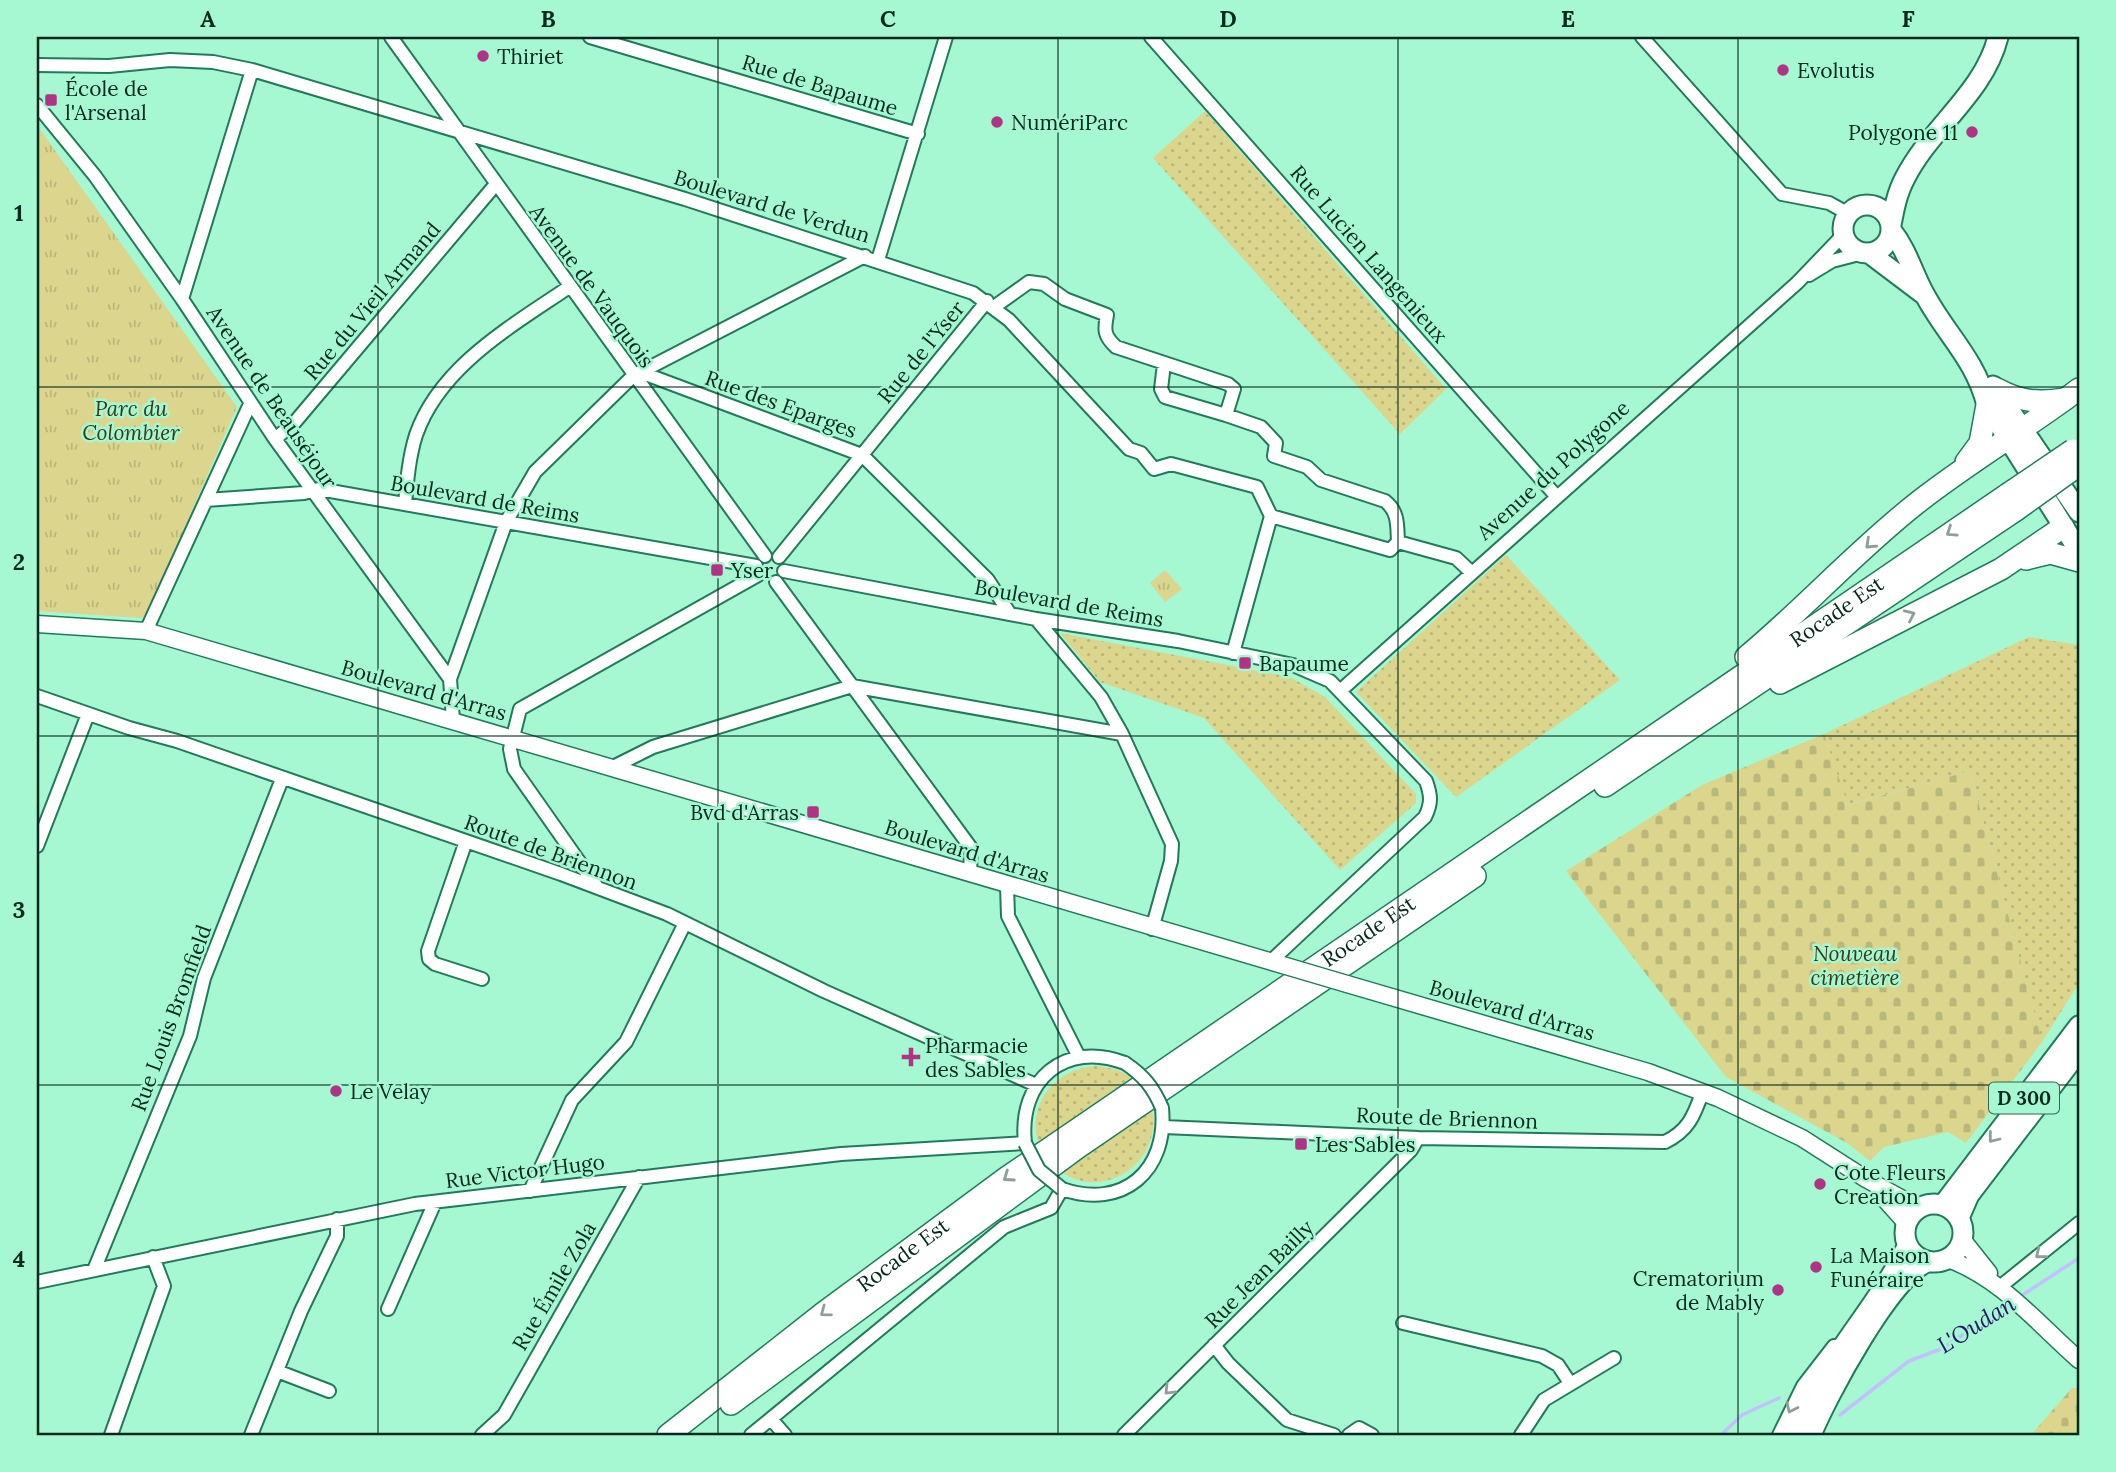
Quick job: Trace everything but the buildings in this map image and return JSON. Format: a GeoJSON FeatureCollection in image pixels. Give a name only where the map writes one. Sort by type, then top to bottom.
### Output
{"type":"FeatureCollection","features":[{"type":"Feature","properties":{"kind":"highway"},"geometry":{"type":"LineString","coordinates":[[1961,469],[1980,443],[1988,391],[2038,403],[2073,394]]}},
{"type":"Feature","properties":{"kind":"highway"},"geometry":{"type":"LineString","coordinates":[[1711,695],[1726,673],[1798,613],[1873,541],[1961,469],[2016,436],[2073,394]]}},
{"type":"Feature","properties":{"kind":"highway","name":"Rocade Est"},"geometry":{"type":"LineString","coordinates":[[690,1435],[818,1337],[1077,1148],[1682,734],[2012,502],[2077,453]]}},
{"type":"Feature","properties":{"kind":"highway","name":"Rocade Est"},"geometry":{"type":"LineString","coordinates":[[668,1435],[822,1314],[1006,1178],[1711,695],[2012,502]]}},
{"type":"Feature","properties":{"kind":"highway"},"geometry":{"type":"LineString","coordinates":[[1682,734],[1700,730],[1800,671],[2001,569],[2074,518]]}},
{"type":"Feature","properties":{"kind":"highway"},"geometry":{"type":"LineString","coordinates":[[2001,569],[2049,553],[2079,561]]}},
{"type":"Feature","properties":{"kind":"main road"},"geometry":{"type":"LineString","coordinates":[[1968,92],[1983,53],[1984,37]]}},
{"type":"Feature","properties":{"kind":"main road"},"geometry":{"type":"LineString","coordinates":[[1925,296],[1866,253],[1850,245],[1844,234],[1856,210],[1881,193],[1917,157],[1982,77],[1998,37]]}},
{"type":"Feature","properties":{"kind":"main road"},"geometry":{"type":"LineString","coordinates":[[1866,253],[1883,247],[1891,228],[1898,194],[1917,157]]}},
{"type":"Feature","properties":{"kind":"main road"},"geometry":{"type":"LineString","coordinates":[[1856,210],[1879,208],[1910,259],[1925,296],[2016,436],[2074,518],[2079,551]]}},
{"type":"Feature","properties":{"kind":"main road","name":"Boulevard d'Arras"},"geometry":{"type":"LineString","coordinates":[[37,624],[146,631],[512,737],[1152,929],[1648,1072],[1802,1138],[1866,1179],[1919,1208]]}},
{"type":"Feature","properties":{"kind":"main road","name":"D 300"},"geometry":{"type":"LineString","coordinates":[[1944,1205],[2079,1026]]}},
{"type":"Feature","properties":{"kind":"main road","name":"D 300"},"geometry":{"type":"LineString","coordinates":[[1959,1218],[1969,1195],[2079,1051]]}},
{"type":"Feature","properties":{"kind":"main road","name":"Boulevard d'Arras"},"geometry":{"type":"LineString","coordinates":[[1866,1179],[1906,1223]]}},
{"type":"Feature","properties":{"kind":"main road"},"geometry":{"type":"LineString","coordinates":[[1962,1239],[1948,1259],[1939,1263],[1927,1262],[1914,1255],[1908,1247],[1904,1235],[1906,1223],[1919,1208],[1934,1204],[1944,1205],[1959,1218],[1962,1239],[2004,1290],[2079,1360]]}},
{"type":"Feature","properties":{"kind":"main road"},"geometry":{"type":"LineString","coordinates":[[1811,1435],[1832,1390],[1881,1305],[1908,1247]]}},
{"type":"Feature","properties":{"kind":"main road"},"geometry":{"type":"LineString","coordinates":[[1948,1259],[1969,1268],[2004,1290]]}},
{"type":"Feature","properties":{"kind":"main road"},"geometry":{"type":"LineString","coordinates":[[1795,1435],[1825,1371],[1908,1276],[1927,1262]]}},
{"type":"Feature","properties":{"kind":"street","name":"Avenue de Vauquois"},"geometry":{"type":"LineString","coordinates":[[391,37],[569,286],[637,374],[759,566]]}},
{"type":"Feature","properties":{"kind":"street","name":"Rue de Bapaume"},"geometry":{"type":"LineString","coordinates":[[590,37],[918,135]]}},
{"type":"Feature","properties":{"kind":"street","name":"Rue de Bapaume"},"geometry":{"type":"LineString","coordinates":[[878,260],[946,37]]}},
{"type":"Feature","properties":{"kind":"street","name":"Rue Lucien Langenieux"},"geometry":{"type":"LineString","coordinates":[[1152,37],[1558,497]]}},
{"type":"Feature","properties":{"kind":"street"},"geometry":{"type":"LineString","coordinates":[[1642,37],[1782,194],[1856,210]]}},
{"type":"Feature","properties":{"kind":"street","name":"Boulevard de Verdun"},"geometry":{"type":"LineString","coordinates":[[37,65],[109,66],[170,60],[213,62],[252,70],[878,260],[973,293],[991,304],[1129,449],[1140,453],[1154,469],[1171,464],[1257,487],[1271,516]]}},
{"type":"Feature","properties":{"kind":"street"},"geometry":{"type":"LineString","coordinates":[[182,299],[252,70]]}},
{"type":"Feature","properties":{"kind":"street","name":"Avenue de Beauséjour"},"geometry":{"type":"LineString","coordinates":[[37,105],[95,176],[182,299],[250,404],[450,679]]}},
{"type":"Feature","properties":{"kind":"street","name":"Rue du Vieil Armand"},"geometry":{"type":"LineString","coordinates":[[275,439],[295,422],[496,184]]}},
{"type":"Feature","properties":{"kind":"street","name":"Avenue du Polygone"},"geometry":{"type":"LineString","coordinates":[[1340,691],[1797,283],[1844,234]]}},
{"type":"Feature","properties":{"kind":"street","name":"Avenue du Polygone"},"geometry":{"type":"LineString","coordinates":[[1797,283],[1832,261],[1866,253]]}},
{"type":"Feature","properties":{"kind":"street"},"geometry":{"type":"LineString","coordinates":[[453,720],[450,679],[506,522],[535,472],[637,374],[865,256]]}},
{"type":"Feature","properties":{"kind":"street","name":"Rue de l'Yser"},"geometry":{"type":"LineString","coordinates":[[779,558],[862,455],[991,304],[1029,282],[1044,284],[1065,299],[1107,315],[1104,330],[1116,347],[1164,364]]}},
{"type":"Feature","properties":{"kind":"street"},"geometry":{"type":"LineString","coordinates":[[405,504],[416,434],[436,396],[475,353],[569,286]]}},
{"type":"Feature","properties":{"kind":"street"},"geometry":{"type":"LineString","coordinates":[[1226,415],[1234,389],[1228,384],[1164,364],[1161,389],[1165,397],[1261,427],[1276,443],[1275,456],[1307,467],[1321,480],[1385,501],[1393,508],[1397,518],[1398,542],[1390,551],[1271,516],[1233,653]]}},
{"type":"Feature","properties":{"kind":"street","name":"Rue des Eparges"},"geometry":{"type":"LineString","coordinates":[[637,374],[862,455],[988,580],[1010,614]]}},
{"type":"Feature","properties":{"kind":"street"},"geometry":{"type":"LineString","coordinates":[[146,631],[250,404]]}},
{"type":"Feature","properties":{"kind":"street","name":"Boulevard de Reims"},"geometry":{"type":"LineString","coordinates":[[206,500],[319,489],[759,566],[764,582],[780,576],[1178,641],[1317,673],[1340,691],[1426,781],[1431,794],[1425,817],[1278,964]]}},
{"type":"Feature","properties":{"kind":"street"},"geometry":{"type":"LineString","coordinates":[[1398,542],[1455,558],[1472,573]]}},
{"type":"Feature","properties":{"kind":"street"},"geometry":{"type":"LineString","coordinates":[[597,887],[514,769],[510,749],[520,709],[759,566],[779,558],[780,576],[852,686],[971,848],[970,873]]}},
{"type":"Feature","properties":{"kind":"street"},"geometry":{"type":"LineString","coordinates":[[1036,619],[1101,697],[1122,734],[1172,844],[1171,861],[1152,929]]}},
{"type":"Feature","properties":{"kind":"street"},"geometry":{"type":"LineString","coordinates":[[611,768],[653,747],[852,686],[1122,734]]}},
{"type":"Feature","properties":{"kind":"street","name":"Route de Briennon"},"geometry":{"type":"LineString","coordinates":[[37,696],[177,741],[597,887],[685,923],[824,991],[1036,1085]]}},
{"type":"Feature","properties":{"kind":"street"},"geometry":{"type":"LineString","coordinates":[[37,846],[88,714]]}},
{"type":"Feature","properties":{"kind":"street","name":"Rue Louis Bromfield"},"geometry":{"type":"LineString","coordinates":[[94,1270],[190,1036],[204,978],[282,779]]}},
{"type":"Feature","properties":{"kind":"street"},"geometry":{"type":"LineString","coordinates":[[466,841],[428,951],[429,959],[435,964],[482,979]]}},
{"type":"Feature","properties":{"kind":"street"},"geometry":{"type":"LineString","coordinates":[[1007,886],[1008,916],[1079,1057]]}},
{"type":"Feature","properties":{"kind":"street"},"geometry":{"type":"LineString","coordinates":[[530,1191],[572,1100],[626,1042],[685,923]]}},
{"type":"Feature","properties":{"kind":"street"},"geometry":{"type":"LineString","coordinates":[[1094,1055],[1125,1063],[1142,1074],[1154,1090],[1164,1127],[1162,1142],[1149,1169],[1125,1189],[1094,1196],[1062,1189],[1039,1170],[1025,1143],[1024,1112],[1036,1085],[1055,1067],[1079,1057],[1094,1055]]}},
{"type":"Feature","properties":{"kind":"street","name":"Route de Briennon"},"geometry":{"type":"LineString","coordinates":[[1164,1127],[1418,1138],[1665,1142],[1679,1136],[1691,1123],[1702,1093]]}},
{"type":"Feature","properties":{"kind":"street","name":"Rue Jean Bailly"},"geometry":{"type":"LineString","coordinates":[[1124,1435],[1411,1150],[1418,1138]]}},
{"type":"Feature","properties":{"kind":"street","name":"Rue Victor Hugo"},"geometry":{"type":"LineString","coordinates":[[37,1282],[337,1219],[435,1202],[841,1154],[1025,1143]]}},
{"type":"Feature","properties":{"kind":"street","name":"Rue Émile Zola"},"geometry":{"type":"LineString","coordinates":[[482,1435],[503,1415],[639,1177]]}},
{"type":"Feature","properties":{"kind":"street"},"geometry":{"type":"LineString","coordinates":[[751,1435],[1004,1227],[1051,1208],[1062,1189]]}},
{"type":"Feature","properties":{"kind":"street"},"geometry":{"type":"LineString","coordinates":[[388,1309],[435,1202]]}},
{"type":"Feature","properties":{"kind":"street"},"geometry":{"type":"LineString","coordinates":[[251,1435],[301,1311],[337,1236],[337,1219]]}},
{"type":"Feature","properties":{"kind":"street"},"geometry":{"type":"LineString","coordinates":[[2004,1290],[2079,1223]]}},
{"type":"Feature","properties":{"kind":"street"},"geometry":{"type":"LineString","coordinates":[[111,1435],[164,1286],[153,1257]]}},
{"type":"Feature","properties":{"kind":"street"},"geometry":{"type":"LineString","coordinates":[[1779,1435],[1803,1386],[1881,1305]]}},
{"type":"Feature","properties":{"kind":"street"},"geometry":{"type":"LineString","coordinates":[[1403,1323],[1542,1356],[1558,1365],[1570,1382]]}},
{"type":"Feature","properties":{"kind":"street"},"geometry":{"type":"LineString","coordinates":[[1214,1345],[1236,1372],[1287,1420],[1334,1435]]}},
{"type":"Feature","properties":{"kind":"street"},"geometry":{"type":"LineString","coordinates":[[1521,1435],[1544,1400],[1570,1382],[1615,1358]]}},
{"type":"Feature","properties":{"kind":"street"},"geometry":{"type":"LineString","coordinates":[[277,1371],[329,1391]]}},
{"type":"Feature","properties":{"kind":"street"},"geometry":{"type":"LineString","coordinates":[[771,1419],[785,1435]]}},
{"type":"Feature","properties":{"kind":"street"},"geometry":{"type":"LineString","coordinates":[[1349,1435],[1359,1428],[1372,1435]]}},
{"type":"Feature","properties":{"kind":"green space"},"geometry":{"type":"Polygon","coordinates":[[[1205,111],[1446,389],[1400,434],[1153,158],[1205,111]]]}},
{"type":"Feature","properties":{"kind":"green space","name":"Parc du Colombier"},"geometry":{"type":"Polygon","coordinates":[[[37,125],[237,407],[147,614],[141,618],[37,611],[37,125]]]}},
{"type":"Feature","properties":{"kind":"green space"},"geometry":{"type":"Polygon","coordinates":[[[1506,555],[1620,680],[1456,797],[1356,692],[1506,555]]]}},
{"type":"Feature","properties":{"kind":"green space"},"geometry":{"type":"Polygon","coordinates":[[[1165,570],[1182,589],[1165,602],[1150,583],[1165,570]]]}},
{"type":"Feature","properties":{"kind":"green space"},"geometry":{"type":"Polygon","coordinates":[[[1060,633],[1290,677],[1325,697],[1416,794],[1416,803],[1340,870],[1204,718],[1100,682],[1060,633]]]}},
{"type":"Feature","properties":{"kind":"green space"},"geometry":{"type":"Polygon","coordinates":[[[2029,637],[2079,645],[2079,983],[2042,1042],[1970,771],[1847,805],[1824,734],[2029,637]]]}},
{"type":"Feature","properties":{"kind":"green space","name":"Nouveau cimetière"},"geometry":{"type":"Polygon","coordinates":[[[1824,734],[1848,805],[1970,771],[2042,1042],[1966,1143],[1948,1132],[1884,1147],[1870,1161],[1847,1143],[1726,1077],[1566,871],[1702,785],[1824,734]]]}},
{"type":"Feature","properties":{"kind":"green space"},"geometry":{"type":"Polygon","coordinates":[[[1097,1066],[1115,1069],[1132,1077],[1038,1143],[1037,1114],[1048,1090],[1057,1080],[1069,1073],[1097,1066]]]}},
{"type":"Feature","properties":{"kind":"green space"},"geometry":{"type":"Polygon","coordinates":[[[1152,1109],[1153,1128],[1148,1146],[1127,1172],[1094,1182],[1077,1180],[1060,1171],[1152,1109]]]}},
{"type":"Feature","properties":{"kind":"green space"},"geometry":{"type":"Polygon","coordinates":[[[2072,1388],[2079,1388],[2079,1435],[2031,1435],[2072,1388]]]}},
{"type":"Feature","properties":{"kind":"waterway","name":"L'Oudan"},"geometry":{"type":"LineString","coordinates":[[2018,1298],[2079,1258]]}},
{"type":"Feature","properties":{"kind":"waterway","name":"L'Oudan"},"geometry":{"type":"LineString","coordinates":[[1840,1415],[1909,1361],[1941,1349],[2012,1303]]}},
{"type":"Feature","properties":{"kind":"waterway","name":"L'Oudan"},"geometry":{"type":"LineString","coordinates":[[1721,1435],[1742,1415],[1779,1398]]}},
{"type":"Feature","properties":{"kind":"place","name":"Thiriet"},"geometry":{"type":"Point","coordinates":[483,56]}},
{"type":"Feature","properties":{"kind":"place","name":"Evolutis"},"geometry":{"type":"Point","coordinates":[1783,70]}},
{"type":"Feature","properties":{"kind":"place","name":"École de l'Arsenal"},"geometry":{"type":"Point","coordinates":[51,100]}},
{"type":"Feature","properties":{"kind":"place","name":"NumériParc"},"geometry":{"type":"Point","coordinates":[997,122]}},
{"type":"Feature","properties":{"kind":"place","name":"Polygone 11"},"geometry":{"type":"Point","coordinates":[1972,132]}},
{"type":"Feature","properties":{"kind":"place","name":"Yser"},"geometry":{"type":"Point","coordinates":[717,570]}},
{"type":"Feature","properties":{"kind":"place","name":"Bapaume"},"geometry":{"type":"Point","coordinates":[1245,663]}},
{"type":"Feature","properties":{"kind":"place","name":"Bvd d'Arras"},"geometry":{"type":"Point","coordinates":[813,812]}},
{"type":"Feature","properties":{"kind":"place","name":"Pharmacie des Sables"},"geometry":{"type":"Point","coordinates":[911,1057]}},
{"type":"Feature","properties":{"kind":"place","name":"Le Velay"},"geometry":{"type":"Point","coordinates":[336,1091]}},
{"type":"Feature","properties":{"kind":"place","name":"Les Sables"},"geometry":{"type":"Point","coordinates":[1301,1144]}},
{"type":"Feature","properties":{"kind":"place","name":"Cote Fleurs Creation"},"geometry":{"type":"Point","coordinates":[1820,1184]}},
{"type":"Feature","properties":{"kind":"place","name":"La Maison Funéraire"},"geometry":{"type":"Point","coordinates":[1816,1267]}},
{"type":"Feature","properties":{"kind":"place","name":"Crematorium de Mably"},"geometry":{"type":"Point","coordinates":[1778,1290]}}]}
